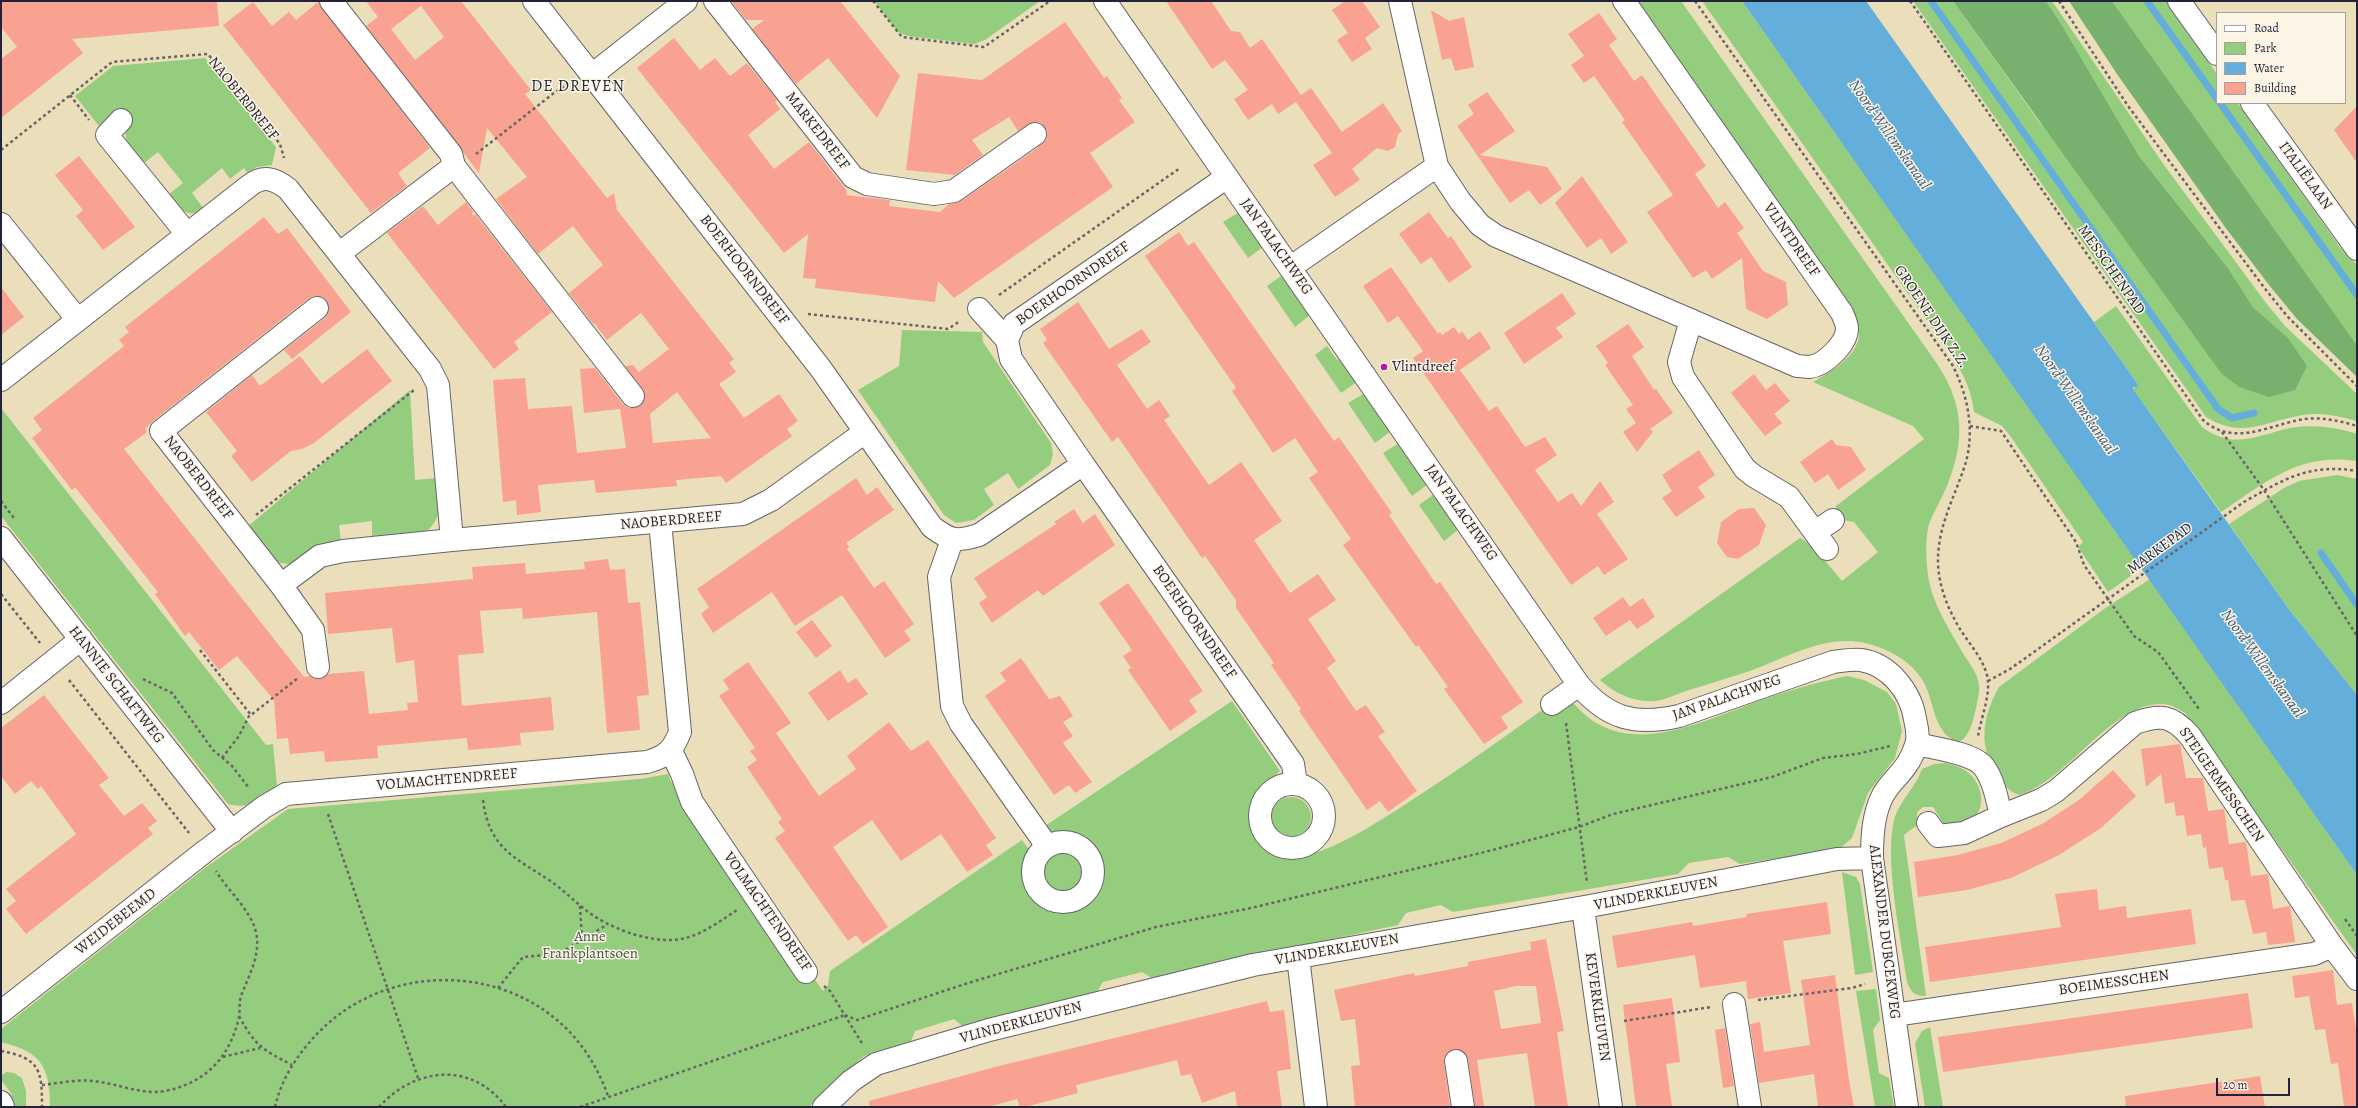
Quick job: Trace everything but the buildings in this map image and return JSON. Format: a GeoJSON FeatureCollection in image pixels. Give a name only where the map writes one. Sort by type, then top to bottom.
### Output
{"type":"FeatureCollection","features":[{"type":"Feature","properties":{"kind":"street"},"geometry":{"type":"LineString","coordinates":[[331,1],[451,154],[454,166],[633,396]]}},
{"type":"Feature","properties":{"kind":"street","name":"BOERHOORNDREEF"},"geometry":{"type":"LineString","coordinates":[[534,1],[821,369],[932,527],[952,540]]}},
{"type":"Feature","properties":{"kind":"street"},"geometry":{"type":"LineString","coordinates":[[592,75],[686,1]]}},
{"type":"Feature","properties":{"kind":"street","name":"MARKEDREEF"},"geometry":{"type":"LineString","coordinates":[[716,1],[853,177],[867,184],[934,194],[954,191],[1035,134]]}},
{"type":"Feature","properties":{"kind":"street","name":"JAN PALACHWEG"},"geometry":{"type":"LineString","coordinates":[[1105,1],[1291,267],[1579,685],[1592,700],[1614,714],[1641,721],[1658,721],[1679,716],[1833,662],[1862,660],[1885,670],[1901,685],[1908,695],[1914,707],[1918,732],[1917,744]]}},
{"type":"Feature","properties":{"kind":"street","name":"VLINTDREEF"},"geometry":{"type":"LineString","coordinates":[[1400,1],[1437,166],[1460,201],[1480,225],[1496,236],[1797,366],[1809,367],[1820,363],[1839,348],[1847,328],[1842,313],[1624,1]]}},
{"type":"Feature","properties":{"kind":"street"},"geometry":{"type":"LineString","coordinates":[[2179,1],[2216,53]]}},
{"type":"Feature","properties":{"kind":"street","name":"ITALIËLAAN"},"geometry":{"type":"LineString","coordinates":[[2253,104],[2357,249]]}},
{"type":"Feature","properties":{"kind":"street"},"geometry":{"type":"LineString","coordinates":[[114,128],[187,234]]}},
{"type":"Feature","properties":{"kind":"street"},"geometry":{"type":"LineString","coordinates":[[340,253],[454,166]]}},
{"type":"Feature","properties":{"kind":"street"},"geometry":{"type":"LineString","coordinates":[[1291,267],[1437,166]]}},
{"type":"Feature","properties":{"kind":"street","name":"BOERHOORNDREEF"},"geometry":{"type":"LineString","coordinates":[[1227,177],[1014,324],[1007,340],[1011,359],[1293,764],[1296,784]]}},
{"type":"Feature","properties":{"kind":"street"},"geometry":{"type":"LineString","coordinates":[[1,380],[256,180],[266,178],[278,181],[288,190],[340,253],[433,375],[438,385],[441,403],[452,540]]}},
{"type":"Feature","properties":{"kind":"street"},"geometry":{"type":"LineString","coordinates":[[1,224],[78,320]]}},
{"type":"Feature","properties":{"kind":"street","name":"NAOBERDREEF"},"geometry":{"type":"LineString","coordinates":[[317,308],[161,432],[281,585],[313,630],[318,667]]}},
{"type":"Feature","properties":{"kind":"street"},"geometry":{"type":"LineString","coordinates":[[979,309],[1007,340]]}},
{"type":"Feature","properties":{"kind":"street"},"geometry":{"type":"LineString","coordinates":[[1691,320],[1679,362],[1683,377],[1746,469],[1754,476],[1789,497],[1821,541],[1833,520]]}},
{"type":"Feature","properties":{"kind":"street","name":"NAOBERDREEF"},"geometry":{"type":"LineString","coordinates":[[281,585],[320,556],[343,551],[743,514],[771,500],[865,432]]}},
{"type":"Feature","properties":{"kind":"street"},"geometry":{"type":"LineString","coordinates":[[1047,846],[962,724],[952,706],[940,577],[952,540],[964,540],[979,535],[1083,464]]}},
{"type":"Feature","properties":{"kind":"street"},"geometry":{"type":"LineString","coordinates":[[660,522],[680,732],[671,751]]}},
{"type":"Feature","properties":{"kind":"street","name":"HANNIE SCHAFTWEG"},"geometry":{"type":"LineString","coordinates":[[1,538],[232,832]]}},
{"type":"Feature","properties":{"kind":"street"},"geometry":{"type":"LineString","coordinates":[[1,703],[80,639]]}},
{"type":"Feature","properties":{"kind":"street"},"geometry":{"type":"LineString","coordinates":[[1552,704],[1579,685]]}},
{"type":"Feature","properties":{"kind":"street","name":"STEIGERMESSCHEN"},"geometry":{"type":"LineString","coordinates":[[1928,823],[1938,836],[1964,833],[2041,800],[2056,790],[2135,723],[2149,718],[2165,717],[2180,724],[2190,736],[2332,946],[2357,979]]}},
{"type":"Feature","properties":{"kind":"street"},"geometry":{"type":"LineString","coordinates":[[1917,744],[1971,758],[1983,766],[1995,789],[2001,816]]}},
{"type":"Feature","properties":{"kind":"street","name":"ALEXANDER DUBCEKWEG"},"geometry":{"type":"LineString","coordinates":[[1908,1107],[1872,858],[1872,834],[1883,795],[1908,766],[1917,744]]}},
{"type":"Feature","properties":{"kind":"street","name":"VOLMACHTENDREEF"},"geometry":{"type":"LineString","coordinates":[[232,832],[264,807],[286,794],[647,762],[660,758],[671,751],[682,774],[692,802],[806,972]]}},
{"type":"Feature","properties":{"kind":"street","name":"WEIDEBEEMD"},"geometry":{"type":"LineString","coordinates":[[1,1012],[204,852],[232,832]]}},
{"type":"Feature","properties":{"kind":"street","name":"VLINDERKLEUVEN"},"geometry":{"type":"LineString","coordinates":[[824,1107],[851,1081],[876,1064],[990,1030],[1253,965],[1587,907],[1837,859],[1872,858]]}},
{"type":"Feature","properties":{"kind":"street","name":"KEVERKLEUVEN"},"geometry":{"type":"LineString","coordinates":[[1587,907],[1611,1107]]}},
{"type":"Feature","properties":{"kind":"street","name":"BOEIMESSCHEN"},"geometry":{"type":"LineString","coordinates":[[1894,1014],[2314,954],[2332,946]]}},
{"type":"Feature","properties":{"kind":"street"},"geometry":{"type":"LineString","coordinates":[[1298,957],[1316,1107]]}},
{"type":"Feature","properties":{"kind":"street"},"geometry":{"type":"LineString","coordinates":[[1734,1004],[1750,1107]]}},
{"type":"Feature","properties":{"kind":"street"},"geometry":{"type":"LineString","coordinates":[[1456,1061],[1463,1107]]}},
{"type":"Feature","properties":{"kind":"street"},"geometry":{"type":"LineString","coordinates":[[1,1102],[3,1107]]}},
{"type":"Feature","properties":{"kind":"path"},"geometry":{"type":"LineString","coordinates":[[873,1],[902,37],[984,47],[1050,1]]}},
{"type":"Feature","properties":{"kind":"path","name":"GROENE DIJK Z.Z."},"geometry":{"type":"LineString","coordinates":[[1695,1],[1953,366],[1964,391],[1970,426],[1968,449],[1964,470],[1943,523],[1938,546],[1939,573],[1944,598],[1981,662],[1988,681]]}},
{"type":"Feature","properties":{"kind":"path","name":"MESSCHENPAD"},"geometry":{"type":"LineString","coordinates":[[1910,1],[2198,414],[2211,427],[2222,432],[2236,434],[2249,433],[2306,419],[2340,421],[2357,426]]}},
{"type":"Feature","properties":{"kind":"path"},"geometry":{"type":"LineString","coordinates":[[2059,1],[2128,106],[2266,290],[2287,316],[2357,386]]}},
{"type":"Feature","properties":{"kind":"path","name":"NAOBERDREEF"},"geometry":{"type":"LineString","coordinates":[[1,150],[112,62],[208,54],[280,144],[283,156],[288,162]]}},
{"type":"Feature","properties":{"kind":"path"},"geometry":{"type":"LineString","coordinates":[[454,166],[468,160],[564,86],[592,75]]}},
{"type":"Feature","properties":{"kind":"path"},"geometry":{"type":"LineString","coordinates":[[70,95],[96,128],[114,128]]}},
{"type":"Feature","properties":{"kind":"path"},"geometry":{"type":"LineString","coordinates":[[775,310],[948,329],[979,309],[1180,168]]}},
{"type":"Feature","properties":{"kind":"path","name":"NAOBERDREEF"},"geometry":{"type":"LineString","coordinates":[[238,529],[433,375]]}},
{"type":"Feature","properties":{"kind":"path"},"geometry":{"type":"LineString","coordinates":[[1970,426],[2001,431],[2076,542],[2084,565],[2134,636]]}},
{"type":"Feature","properties":{"kind":"path"},"geometry":{"type":"LineString","coordinates":[[2222,432],[2264,490],[2357,636]]}},
{"type":"Feature","properties":{"kind":"path","name":"MARKEPAD"},"geometry":{"type":"LineString","coordinates":[[1988,681],[2010,669],[2244,502],[2264,490],[2294,474],[2315,469],[2329,468],[2357,471]]}},
{"type":"Feature","properties":{"kind":"path"},"geometry":{"type":"LineString","coordinates":[[1,501],[16,519]]}},
{"type":"Feature","properties":{"kind":"path"},"geometry":{"type":"LineString","coordinates":[[1,594],[204,852],[225,886],[252,921],[258,944],[256,956],[240,1000],[239,1016],[228,1050],[209,1072],[199,1079],[181,1087],[163,1091],[145,1092],[99,1081],[42,1085]]}},
{"type":"Feature","properties":{"kind":"path"},"geometry":{"type":"LineString","coordinates":[[200,650],[250,714]]}},
{"type":"Feature","properties":{"kind":"path"},"geometry":{"type":"LineString","coordinates":[[222,758],[239,736],[250,714],[251,715],[309,670],[318,667]]}},
{"type":"Feature","properties":{"kind":"path"},"geometry":{"type":"LineString","coordinates":[[137,673],[142,679],[172,693],[213,750],[232,766],[264,807]]}},
{"type":"Feature","properties":{"kind":"path"},"geometry":{"type":"LineString","coordinates":[[1971,758],[1978,735],[1988,681]]}},
{"type":"Feature","properties":{"kind":"path"},"geometry":{"type":"LineString","coordinates":[[1566,723],[1587,907]]}},
{"type":"Feature","properties":{"kind":"path"},"geometry":{"type":"LineString","coordinates":[[580,1107],[608,1096],[845,1015],[857,1020],[968,983],[1156,928],[1294,898],[1486,852],[1579,827],[1613,814],[1772,777],[1824,758],[1857,754],[1886,747],[1917,744]]}},
{"type":"Feature","properties":{"kind":"path"},"geometry":{"type":"LineString","coordinates":[[480,777],[488,824],[496,839],[509,854],[527,868],[551,882],[580,906],[608,924],[634,934],[653,938],[686,938],[716,924],[755,897]]}},
{"type":"Feature","properties":{"kind":"path"},"geometry":{"type":"LineString","coordinates":[[320,790],[418,1078]]}},
{"type":"Feature","properties":{"kind":"path"},"geometry":{"type":"LineString","coordinates":[[580,906],[582,939]]}},
{"type":"Feature","properties":{"kind":"path"},"geometry":{"type":"LineString","coordinates":[[498,988],[523,956],[559,954],[608,924]]}},
{"type":"Feature","properties":{"kind":"path","name":"VOLMACHTENDREEF"},"geometry":{"type":"LineString","coordinates":[[806,972],[830,991],[876,1064]]}},
{"type":"Feature","properties":{"kind":"path"},"geometry":{"type":"LineString","coordinates":[[276,1107],[278,1097],[292,1065],[327,1023],[355,1003],[388,988],[424,980],[443,979],[477,982],[498,988],[532,1003],[561,1024],[583,1048],[594,1064],[608,1096]]}},
{"type":"Feature","properties":{"kind":"path"},"geometry":{"type":"LineString","coordinates":[[239,1016],[248,1033],[260,1048],[292,1065]]}},
{"type":"Feature","properties":{"kind":"path"},"geometry":{"type":"LineString","coordinates":[[222,1057],[241,1051],[260,1048]]}},
{"type":"Feature","properties":{"kind":"path"},"geometry":{"type":"LineString","coordinates":[[1,1051],[24,1056],[30,1061],[39,1074],[42,1085],[42,1107]]}},
{"type":"Feature","properties":{"kind":"path"},"geometry":{"type":"LineString","coordinates":[[379,1107],[391,1093],[418,1078],[436,1075],[454,1075],[471,1079],[487,1088],[506,1107]]}},
{"type":"Feature","properties":{"kind":"green space"},"geometry":{"type":"Polygon","coordinates":[[[874,1],[1040,1],[985,40],[974,44],[908,36],[898,32],[874,1]]]}},
{"type":"Feature","properties":{"kind":"green space"},"geometry":{"type":"Polygon","coordinates":[[[1635,1],[1681,1],[1933,358],[1951,389],[1959,419],[1957,451],[1947,486],[1929,524],[1926,542],[1926,556],[1930,586],[1937,606],[1975,672],[1979,684],[1978,700],[1972,724],[1967,735],[1959,742],[1950,738],[1943,732],[1935,715],[1926,686],[1916,671],[1909,664],[1894,654],[1877,646],[1860,642],[1832,642],[1804,649],[1750,671],[1655,701],[1632,699],[1618,693],[1600,680],[1800,538],[1812,545],[1842,581],[1878,552],[1854,522],[1837,519],[1836,506],[1924,439],[1913,426],[1813,382],[1842,363],[1854,350],[1859,335],[1855,317],[1635,1]]]}},
{"type":"Feature","properties":{"kind":"green space"},"geometry":{"type":"Polygon","coordinates":[[[1702,1],[1742,1],[2142,568],[2108,592],[2078,547],[2083,542],[2011,437],[2002,426],[1974,412],[1970,392],[1962,373],[1952,356],[1702,1]]]}},
{"type":"Feature","properties":{"kind":"green space"},"geometry":{"type":"Polygon","coordinates":[[[1913,1],[1953,1],[2040,123],[2288,338],[2253,307],[2228,268],[2139,156],[2060,22],[2046,1],[2052,1],[2164,165],[2266,303],[2285,326],[2357,394],[2357,421],[2330,415],[2310,414],[2254,427],[2243,428],[2219,424],[2206,417],[1913,1]]]}},
{"type":"Feature","properties":{"kind":"green space"},"geometry":{"type":"Polygon","coordinates":[[[1953,1],[2046,1],[2060,22],[2139,156],[2228,268],[2253,307],[2288,338],[2307,366],[2295,390],[2269,397],[2239,387],[2221,373],[1953,1]]]}},
{"type":"Feature","properties":{"kind":"green space"},"geometry":{"type":"Polygon","coordinates":[[[2069,1],[2112,1],[2357,345],[2357,377],[2297,319],[2269,285],[2225,227],[2117,74],[2069,1]]]}},
{"type":"Feature","properties":{"kind":"green space"},"geometry":{"type":"Polygon","coordinates":[[[2112,1],[2166,1],[2216,73],[2216,104],[2239,104],[2340,247],[2357,265],[2357,345],[2112,1]]]}},
{"type":"Feature","properties":{"kind":"green space"},"geometry":{"type":"Polygon","coordinates":[[[205,58],[276,147],[272,165],[257,167],[247,173],[244,168],[230,179],[222,168],[192,193],[203,208],[197,212],[188,213],[180,208],[168,195],[183,183],[158,152],[143,164],[129,145],[126,135],[127,130],[131,125],[119,110],[99,126],[75,96],[113,66],[205,58]]]}},
{"type":"Feature","properties":{"kind":"green space"},"geometry":{"type":"Polygon","coordinates":[[[1239,212],[1263,247],[1248,258],[1223,222],[1239,212]]]}},
{"type":"Feature","properties":{"kind":"green space"},"geometry":{"type":"Polygon","coordinates":[[[1283,276],[1310,315],[1295,327],[1267,286],[1283,276]]]}},
{"type":"Feature","properties":{"kind":"green space"},"geometry":{"type":"Polygon","coordinates":[[[2116,306],[2202,427],[2213,434],[2235,440],[2298,427],[2315,426],[2341,430],[2357,434],[2357,461],[2336,459],[2300,465],[2269,480],[2221,512],[2133,389],[2137,383],[2094,322],[2116,306]]]}},
{"type":"Feature","properties":{"kind":"green space"},"geometry":{"type":"Polygon","coordinates":[[[902,330],[982,332],[983,342],[1051,443],[1053,454],[1050,465],[1018,489],[1008,473],[984,489],[994,505],[974,520],[956,523],[944,515],[858,390],[899,366],[902,330]]]}},
{"type":"Feature","properties":{"kind":"green space"},"geometry":{"type":"Polygon","coordinates":[[[1327,346],[1337,360],[1340,358],[1357,382],[1341,393],[1315,355],[1327,346]]]}},
{"type":"Feature","properties":{"kind":"green space"},"geometry":{"type":"Polygon","coordinates":[[[410,390],[415,480],[438,478],[440,507],[436,519],[432,525],[427,531],[372,539],[372,521],[339,525],[341,543],[288,564],[273,562],[246,528],[410,390]]]}},
{"type":"Feature","properties":{"kind":"green space"},"geometry":{"type":"Polygon","coordinates":[[[1365,393],[1391,431],[1375,443],[1348,403],[1365,393]]]}},
{"type":"Feature","properties":{"kind":"green space"},"geometry":{"type":"Polygon","coordinates":[[[1,408],[266,745],[273,744],[277,786],[260,799],[243,806],[228,804],[1,516],[1,408]]]}},
{"type":"Feature","properties":{"kind":"green space"},"geometry":{"type":"Polygon","coordinates":[[[1399,443],[1428,484],[1412,496],[1383,453],[1399,443]]]}},
{"type":"Feature","properties":{"kind":"green space"},"geometry":{"type":"Polygon","coordinates":[[[2337,475],[2357,479],[2357,695],[2288,608],[2229,524],[2284,488],[2299,481],[2337,475]]]}},
{"type":"Feature","properties":{"kind":"green space"},"geometry":{"type":"Polygon","coordinates":[[[1435,495],[1459,529],[1444,541],[1419,505],[1435,495]]]}},
{"type":"Feature","properties":{"kind":"green space"},"geometry":{"type":"Polygon","coordinates":[[[2150,579],[2357,875],[2357,955],[2185,713],[2173,706],[2150,705],[2131,712],[2112,725],[2038,787],[2019,795],[2009,789],[1997,775],[1987,753],[1984,731],[1989,709],[1999,687],[2104,609],[2150,579]]]}},
{"type":"Feature","properties":{"kind":"green space","name":"Anne Frankplantsoen"},"geometry":{"type":"Polygon","coordinates":[[[1847,676],[1864,680],[1887,692],[1896,704],[1902,731],[1895,758],[1868,793],[1852,838],[1839,849],[1740,864],[1728,857],[1689,863],[1678,874],[1453,912],[1441,905],[1406,913],[1398,925],[1152,978],[1142,972],[1103,982],[1097,992],[962,1026],[954,1019],[915,1031],[911,1041],[864,1056],[809,1107],[50,1107],[48,1081],[45,1071],[40,1063],[34,1056],[26,1051],[1,1042],[1,1029],[205,868],[288,809],[640,779],[668,774],[670,780],[823,991],[828,985],[830,971],[1022,840],[1031,853],[1024,871],[1025,885],[1039,906],[1054,913],[1070,912],[1084,905],[1095,894],[1100,879],[1099,863],[1084,843],[1066,837],[1054,838],[1042,828],[1232,701],[1280,771],[1262,788],[1254,800],[1250,813],[1250,824],[1254,835],[1261,844],[1270,851],[1280,856],[1292,858],[1305,856],[1333,846],[1372,825],[1449,775],[1566,693],[1585,715],[1606,728],[1628,734],[1651,734],[1676,730],[1700,723],[1784,692],[1847,676]]]}},
{"type":"Feature","properties":{"kind":"green space"},"geometry":{"type":"Polygon","coordinates":[[[1945,763],[1959,767],[1970,774],[1979,788],[1981,802],[1980,809],[1976,815],[1971,820],[1959,825],[1944,824],[1933,807],[1923,807],[1917,812],[1917,825],[1904,835],[1926,996],[1922,996],[1914,993],[1907,982],[1894,898],[1891,853],[1892,834],[1895,817],[1922,769],[1934,764],[1945,763]]]}},
{"type":"Feature","properties":{"kind":"green space"},"geometry":{"type":"Polygon","coordinates":[[[1295,797],[1302,800],[1308,806],[1311,817],[1310,825],[1302,834],[1295,837],[1287,837],[1280,834],[1272,825],[1271,813],[1274,806],[1283,798],[1295,797]]]}},
{"type":"Feature","properties":{"kind":"green space"},"geometry":{"type":"Polygon","coordinates":[[[1056,851],[1064,851],[1076,857],[1082,869],[1082,877],[1076,889],[1064,895],[1056,895],[1044,889],[1038,877],[1038,869],[1044,857],[1056,851]]]}},
{"type":"Feature","properties":{"kind":"green space"},"geometry":{"type":"Polygon","coordinates":[[[1842,872],[1856,877],[1860,884],[1873,972],[1855,975],[1842,872]]]}},
{"type":"Feature","properties":{"kind":"green space"},"geometry":{"type":"Polygon","coordinates":[[[1876,989],[1880,1020],[1873,1030],[1879,1073],[1889,1078],[1894,1107],[1875,1107],[1856,991],[1876,989]]]}},
{"type":"Feature","properties":{"kind":"green space"},"geometry":{"type":"Polygon","coordinates":[[[1930,1027],[1943,1107],[1925,1107],[1915,1043],[1922,1031],[1930,1027]]]}},
{"type":"Feature","properties":{"kind":"green space"},"geometry":{"type":"Polygon","coordinates":[[[6,1072],[14,1073],[22,1078],[26,1091],[26,1107],[15,1107],[11,1093],[1,1080],[1,1076],[6,1072]]]}},
{"type":"Feature","properties":{"kind":"water","name":"Noord-Willemskanaal"},"geometry":{"type":"Polygon","coordinates":[[[1742,1],[1866,1],[2137,383],[2138,387],[2133,387],[2133,389],[2288,608],[2357,695],[2357,875],[1742,1]]]}},
{"type":"Feature","properties":{"kind":"waterway"},"geometry":{"type":"LineString","coordinates":[[1931,1],[2218,409],[2232,418],[2254,413]]}},
{"type":"Feature","properties":{"kind":"waterway"},"geometry":{"type":"LineString","coordinates":[[2147,1],[2216,98]]}},
{"type":"Feature","properties":{"kind":"waterway"},"geometry":{"type":"LineString","coordinates":[[2221,104],[2357,295]]}},
{"type":"Feature","properties":{"kind":"waterway"},"geometry":{"type":"LineString","coordinates":[[2321,553],[2357,605]]}},
{"type":"Feature","properties":{"kind":"place","name":"Vlintdreef"},"geometry":{"type":"Point","coordinates":[1384,367]}},
{"type":"Feature","properties":{"kind":"district","name":"DE DREVEN"},"geometry":{"type":"Point","coordinates":[578,87]}}]}
